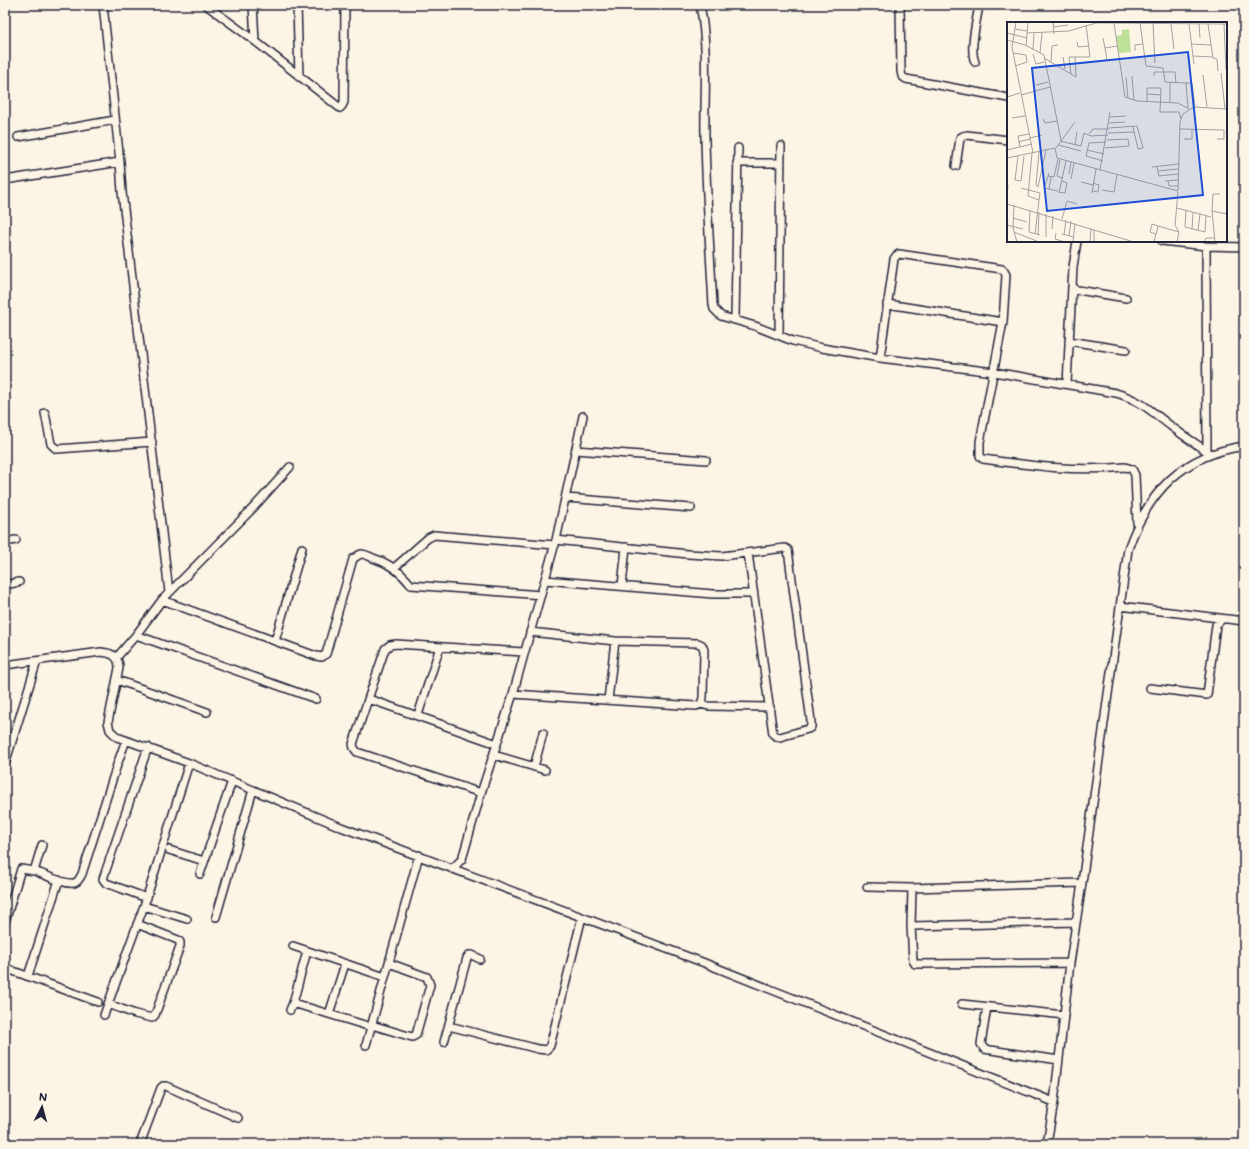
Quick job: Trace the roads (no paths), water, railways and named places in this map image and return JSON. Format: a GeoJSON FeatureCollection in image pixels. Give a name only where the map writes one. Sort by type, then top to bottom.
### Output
{"type":"FeatureCollection","features":[{"type":"Feature","properties":{"kind":"street"},"geometry":{"type":"LineString","coordinates":[[103,5],[122,192],[169,592]]}},
{"type":"Feature","properties":{"kind":"street"},"geometry":{"type":"LineString","coordinates":[[206,5],[215,8],[299,77],[340,108],[344,102],[345,5]]}},
{"type":"Feature","properties":{"kind":"street"},"geometry":{"type":"LineString","coordinates":[[253,5],[255,41]]}},
{"type":"Feature","properties":{"kind":"street"},"geometry":{"type":"LineString","coordinates":[[297,5],[299,77]]}},
{"type":"Feature","properties":{"kind":"street"},"geometry":{"type":"LineString","coordinates":[[700,5],[703,22],[705,60],[705,138],[714,309],[722,316],[735,319],[806,345],[880,358],[994,372],[1129,396],[1209,453]]}},
{"type":"Feature","properties":{"kind":"street"},"geometry":{"type":"LineString","coordinates":[[900,5],[902,76],[906,79],[1007,98]]}},
{"type":"Feature","properties":{"kind":"street"},"geometry":{"type":"LineString","coordinates":[[975,62],[973,57],[973,46],[979,5]]}},
{"type":"Feature","properties":{"kind":"street"},"geometry":{"type":"LineString","coordinates":[[18,137],[115,120]]}},
{"type":"Feature","properties":{"kind":"street"},"geometry":{"type":"LineString","coordinates":[[956,166],[960,138],[963,136],[967,135],[1007,140]]}},
{"type":"Feature","properties":{"kind":"street"},"geometry":{"type":"LineString","coordinates":[[779,335],[782,146]]}},
{"type":"Feature","properties":{"kind":"street"},"geometry":{"type":"LineString","coordinates":[[735,319],[738,148]]}},
{"type":"Feature","properties":{"kind":"street"},"geometry":{"type":"LineString","coordinates":[[5,180],[120,162]]}},
{"type":"Feature","properties":{"kind":"street"},"geometry":{"type":"LineString","coordinates":[[738,163],[781,163]]}},
{"type":"Feature","properties":{"kind":"street"},"geometry":{"type":"LineString","coordinates":[[1067,384],[1073,267],[1077,242]]}},
{"type":"Feature","properties":{"kind":"street"},"geometry":{"type":"LineString","coordinates":[[1171,242],[1206,246],[1244,247]]}},
{"type":"Feature","properties":{"kind":"street"},"geometry":{"type":"LineString","coordinates":[[1206,246],[1209,453]]}},
{"type":"Feature","properties":{"kind":"street"},"geometry":{"type":"LineString","coordinates":[[880,358],[894,259],[896,256],[899,254],[1002,269],[1006,275],[1003,322],[979,448],[981,458],[1042,467],[1076,469],[1126,467],[1132,469],[1135,475],[1137,525]]}},
{"type":"Feature","properties":{"kind":"street"},"geometry":{"type":"LineString","coordinates":[[1072,289],[1126,298]]}},
{"type":"Feature","properties":{"kind":"street"},"geometry":{"type":"LineString","coordinates":[[887,304],[1003,322]]}},
{"type":"Feature","properties":{"kind":"street"},"geometry":{"type":"LineString","coordinates":[[1069,341],[1126,350]]}},
{"type":"Feature","properties":{"kind":"street"},"geometry":{"type":"LineString","coordinates":[[45,413],[51,444],[57,449],[152,442]]}},
{"type":"Feature","properties":{"kind":"street"},"geometry":{"type":"LineString","coordinates":[[452,869],[462,859],[481,793],[513,694],[556,543],[583,416]]}},
{"type":"Feature","properties":{"kind":"street"},"geometry":{"type":"LineString","coordinates":[[1047,1144],[1054,1102],[1070,963],[1128,549],[1137,525],[1151,501],[1171,478],[1187,466],[1209,453],[1244,446]]}},
{"type":"Feature","properties":{"kind":"street"},"geometry":{"type":"LineString","coordinates":[[576,450],[706,460]]}},
{"type":"Feature","properties":{"kind":"street"},"geometry":{"type":"LineString","coordinates":[[117,657],[169,592],[254,507],[290,467]]}},
{"type":"Feature","properties":{"kind":"street"},"geometry":{"type":"LineString","coordinates":[[566,498],[692,508]]}},
{"type":"Feature","properties":{"kind":"street"},"geometry":{"type":"LineString","coordinates":[[394,568],[428,538],[434,536],[626,547],[722,556],[785,548],[788,550],[811,721],[810,728],[780,737],[774,734],[748,553]]}},
{"type":"Feature","properties":{"kind":"street"},"geometry":{"type":"LineString","coordinates":[[5,542],[16,540]]}},
{"type":"Feature","properties":{"kind":"street"},"geometry":{"type":"LineString","coordinates":[[622,586],[626,547]]}},
{"type":"Feature","properties":{"kind":"street"},"geometry":{"type":"LineString","coordinates":[[275,640],[302,548]]}},
{"type":"Feature","properties":{"kind":"street"},"geometry":{"type":"LineString","coordinates":[[162,600],[322,657],[326,654],[353,559],[358,555],[363,554],[381,560],[405,577],[411,585],[541,595]]}},
{"type":"Feature","properties":{"kind":"street"},"geometry":{"type":"LineString","coordinates":[[545,580],[714,594],[753,594]]}},
{"type":"Feature","properties":{"kind":"street"},"geometry":{"type":"LineString","coordinates":[[5,585],[19,582]]}},
{"type":"Feature","properties":{"kind":"street"},"geometry":{"type":"LineString","coordinates":[[1120,606],[1244,621]]}},
{"type":"Feature","properties":{"kind":"street"},"geometry":{"type":"LineString","coordinates":[[1150,688],[1207,695],[1216,625],[1222,619]]}},
{"type":"Feature","properties":{"kind":"street"},"geometry":{"type":"LineString","coordinates":[[530,632],[615,641],[698,643],[702,645],[704,650],[703,698],[701,704]]}},
{"type":"Feature","properties":{"kind":"street"},"geometry":{"type":"LineString","coordinates":[[136,635],[316,700]]}},
{"type":"Feature","properties":{"kind":"street"},"geometry":{"type":"LineString","coordinates":[[608,700],[615,641]]}},
{"type":"Feature","properties":{"kind":"street"},"geometry":{"type":"LineString","coordinates":[[481,793],[357,752],[354,748],[354,744],[385,649],[390,645],[396,644],[524,652]]}},
{"type":"Feature","properties":{"kind":"street"},"geometry":{"type":"LineString","coordinates":[[418,715],[440,647]]}},
{"type":"Feature","properties":{"kind":"street"},"geometry":{"type":"LineString","coordinates":[[5,664],[101,652],[110,653],[117,657],[119,663],[108,722],[110,730],[117,737],[189,763],[341,827],[702,962],[1054,1102]]}},
{"type":"Feature","properties":{"kind":"street"},"geometry":{"type":"LineString","coordinates":[[5,764],[37,661]]}},
{"type":"Feature","properties":{"kind":"street"},"geometry":{"type":"LineString","coordinates":[[117,680],[207,712]]}},
{"type":"Feature","properties":{"kind":"street"},"geometry":{"type":"LineString","coordinates":[[513,694],[696,706],[701,704],[708,706],[770,708]]}},
{"type":"Feature","properties":{"kind":"street"},"geometry":{"type":"LineString","coordinates":[[369,699],[497,744]]}},
{"type":"Feature","properties":{"kind":"street"},"geometry":{"type":"LineString","coordinates":[[534,767],[543,733]]}},
{"type":"Feature","properties":{"kind":"street"},"geometry":{"type":"LineString","coordinates":[[5,922],[21,869],[34,871],[59,880],[74,883],[79,880],[116,765],[126,740]]}},
{"type":"Feature","properties":{"kind":"street"},"geometry":{"type":"LineString","coordinates":[[146,898],[106,883],[104,879],[148,747]]}},
{"type":"Feature","properties":{"kind":"street"},"geometry":{"type":"LineString","coordinates":[[494,755],[545,770]]}},
{"type":"Feature","properties":{"kind":"street"},"geometry":{"type":"LineString","coordinates":[[104,1015],[144,906],[189,763]]}},
{"type":"Feature","properties":{"kind":"street"},"geometry":{"type":"LineString","coordinates":[[200,874],[232,781]]}},
{"type":"Feature","properties":{"kind":"street"},"geometry":{"type":"LineString","coordinates":[[216,917],[253,790]]}},
{"type":"Feature","properties":{"kind":"street"},"geometry":{"type":"LineString","coordinates":[[34,871],[42,845]]}},
{"type":"Feature","properties":{"kind":"street"},"geometry":{"type":"LineString","coordinates":[[169,850],[204,861]]}},
{"type":"Feature","properties":{"kind":"street"},"geometry":{"type":"LineString","coordinates":[[366,1044],[419,855]]}},
{"type":"Feature","properties":{"kind":"street"},"geometry":{"type":"LineString","coordinates":[[28,976],[59,880]]}},
{"type":"Feature","properties":{"kind":"street"},"geometry":{"type":"LineString","coordinates":[[867,887],[912,888],[1082,883]]}},
{"type":"Feature","properties":{"kind":"street"},"geometry":{"type":"LineString","coordinates":[[912,888],[911,926],[913,960],[916,965],[1070,963]]}},
{"type":"Feature","properties":{"kind":"street"},"geometry":{"type":"LineString","coordinates":[[144,906],[187,919]]}},
{"type":"Feature","properties":{"kind":"street"},"geometry":{"type":"LineString","coordinates":[[449,1026],[546,1050],[550,1046],[582,917]]}},
{"type":"Feature","properties":{"kind":"street"},"geometry":{"type":"LineString","coordinates":[[911,926],[1076,922]]}},
{"type":"Feature","properties":{"kind":"street"},"geometry":{"type":"LineString","coordinates":[[108,1004],[135,1014],[152,1018],[155,1015],[180,946],[180,942],[137,924]]}},
{"type":"Feature","properties":{"kind":"street"},"geometry":{"type":"LineString","coordinates":[[293,946],[385,977]]}},
{"type":"Feature","properties":{"kind":"street"},"geometry":{"type":"LineString","coordinates":[[290,1010],[307,951]]}},
{"type":"Feature","properties":{"kind":"street"},"geometry":{"type":"LineString","coordinates":[[444,1042],[467,958],[472,955],[480,959]]}},
{"type":"Feature","properties":{"kind":"street"},"geometry":{"type":"LineString","coordinates":[[329,1014],[346,964]]}},
{"type":"Feature","properties":{"kind":"street"},"geometry":{"type":"LineString","coordinates":[[293,1003],[412,1037],[416,1035],[430,985],[427,977],[389,964]]}},
{"type":"Feature","properties":{"kind":"street"},"geometry":{"type":"LineString","coordinates":[[5,968],[98,1002]]}},
{"type":"Feature","properties":{"kind":"street"},"geometry":{"type":"LineString","coordinates":[[962,1004],[1064,1015]]}},
{"type":"Feature","properties":{"kind":"street"},"geometry":{"type":"LineString","coordinates":[[986,1007],[982,1044],[984,1049],[1059,1060]]}},
{"type":"Feature","properties":{"kind":"street"},"geometry":{"type":"LineString","coordinates":[[143,1143],[161,1088],[163,1086],[238,1118]]}}]}
